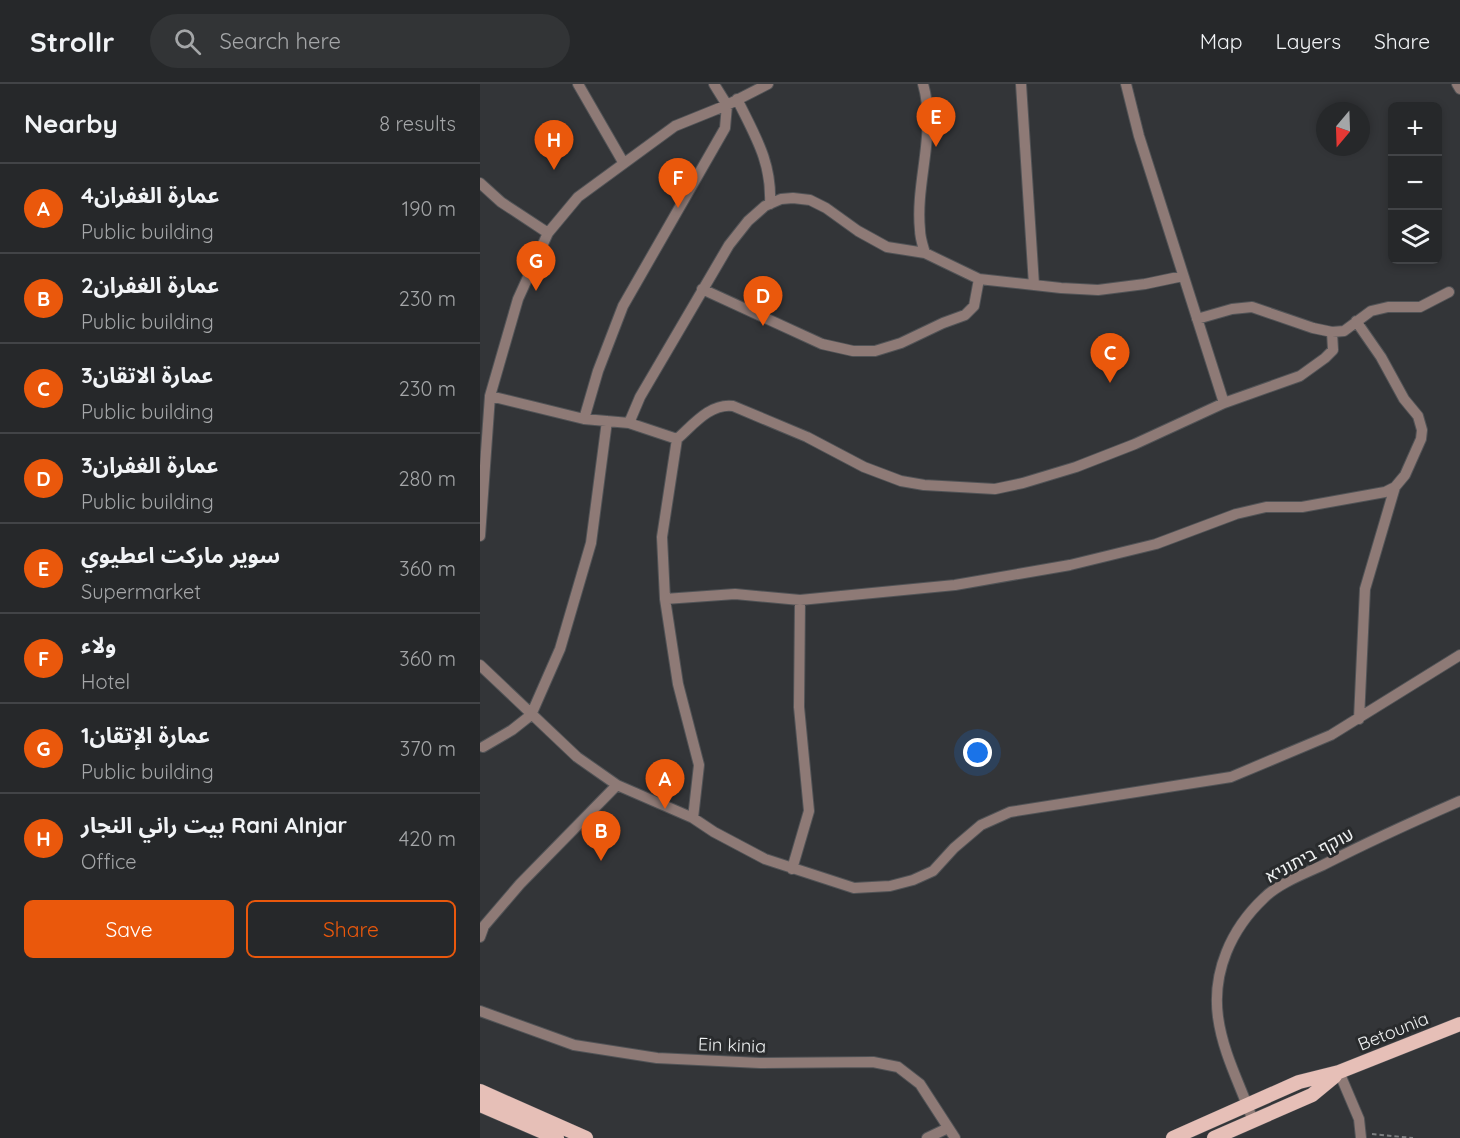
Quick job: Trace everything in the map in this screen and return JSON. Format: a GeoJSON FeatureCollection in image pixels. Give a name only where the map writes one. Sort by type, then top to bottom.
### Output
{"type":"FeatureCollection","features":[{"type":"Feature","properties":{"kind":"main road","name":"Betounia"},"geometry":{"type":"LineString","coordinates":[[1339,1072],[1460,1024]]}},
{"type":"Feature","properties":{"kind":"main road"},"geometry":{"type":"LineString","coordinates":[[1173,1138],[1299,1082],[1339,1072]]}},
{"type":"Feature","properties":{"kind":"main road"},"geometry":{"type":"LineString","coordinates":[[1214,1138],[1312,1095],[1339,1072]]}},
{"type":"Feature","properties":{"kind":"main road"},"geometry":{"type":"LineString","coordinates":[[480,1091],[586,1138]]}},
{"type":"Feature","properties":{"kind":"main road"},"geometry":{"type":"LineString","coordinates":[[480,1105],[557,1138]]}},
{"type":"Feature","properties":{"kind":"street"},"geometry":{"type":"LineString","coordinates":[[578,84],[623,162]]}},
{"type":"Feature","properties":{"kind":"street"},"geometry":{"type":"LineString","coordinates":[[714,84],[732,102],[765,155],[771,187],[770,204]]}},
{"type":"Feature","properties":{"kind":"street"},"geometry":{"type":"LineString","coordinates":[[480,536],[490,396],[518,299],[548,233],[578,197],[675,126],[768,84]]}},
{"type":"Feature","properties":{"kind":"street"},"geometry":{"type":"LineString","coordinates":[[922,84],[927,106],[925,160],[919,208],[920,231],[925,253]]}},
{"type":"Feature","properties":{"kind":"street"},"geometry":{"type":"LineString","coordinates":[[1021,84],[1034,285]]}},
{"type":"Feature","properties":{"kind":"street"},"geometry":{"type":"LineString","coordinates":[[1126,84],[1139,136],[1224,403]]}},
{"type":"Feature","properties":{"kind":"street"},"geometry":{"type":"LineString","coordinates":[[1457,84],[1460,89]]}},
{"type":"Feature","properties":{"kind":"street"},"geometry":{"type":"LineString","coordinates":[[584,419],[598,371],[623,306],[725,128],[732,102]]}},
{"type":"Feature","properties":{"kind":"street"},"geometry":{"type":"LineString","coordinates":[[480,183],[501,202],[548,233]]}},
{"type":"Feature","properties":{"kind":"street"},"geometry":{"type":"LineString","coordinates":[[629,423],[640,397],[729,244],[748,221],[770,204],[781,199],[810,200],[887,247],[925,253],[979,279],[1098,290],[1183,276]]}},
{"type":"Feature","properties":{"kind":"street"},"geometry":{"type":"LineString","coordinates":[[702,289],[822,344],[853,351],[875,351],[901,343],[965,315],[974,306],[979,279]]}},
{"type":"Feature","properties":{"kind":"street"},"geometry":{"type":"LineString","coordinates":[[1197,320],[1232,309],[1252,307],[1312,328],[1332,332],[1344,331],[1371,311],[1388,307],[1420,307],[1449,292]]}},
{"type":"Feature","properties":{"kind":"street"},"geometry":{"type":"LineString","coordinates":[[1356,321],[1381,357],[1404,399],[1418,416],[1422,430],[1421,439],[1405,475],[1395,487],[1365,589],[1359,719]]}},
{"type":"Feature","properties":{"kind":"street"},"geometry":{"type":"LineString","coordinates":[[693,818],[699,765],[678,684],[665,599],[662,537],[677,439],[710,410],[725,405],[733,406],[807,437],[864,467],[901,481],[924,485],[995,489],[1023,483],[1086,463],[1135,444],[1224,403],[1300,376],[1332,350],[1332,332]]}},
{"type":"Feature","properties":{"kind":"street"},"geometry":{"type":"LineString","coordinates":[[490,396],[584,419],[629,423],[677,439]]}},
{"type":"Feature","properties":{"kind":"street"},"geometry":{"type":"LineString","coordinates":[[483,747],[512,730],[531,715],[560,649],[591,543],[607,421]]}},
{"type":"Feature","properties":{"kind":"street"},"geometry":{"type":"LineString","coordinates":[[665,599],[735,594],[800,600],[955,585],[1070,565],[1156,544],[1236,514],[1266,507],[1302,507],[1367,496],[1395,487]]}},
{"type":"Feature","properties":{"kind":"street"},"geometry":{"type":"LineString","coordinates":[[792,869],[809,811],[799,707],[800,600]]}},
{"type":"Feature","properties":{"kind":"street"},"geometry":{"type":"LineString","coordinates":[[480,665],[577,757],[617,785],[693,818],[765,859],[854,888],[914,880],[933,871],[954,848],[981,825],[1010,812],[1231,777],[1331,735],[1460,655]]}},
{"type":"Feature","properties":{"kind":"street"},"geometry":{"type":"LineString","coordinates":[[480,937],[484,926],[520,884],[617,785]]}},
{"type":"Feature","properties":{"kind":"street","name":"עוקף ביתוניא"},"geometry":{"type":"LineString","coordinates":[[1253,1121],[1224,1050],[1218,1016],[1217,988],[1221,965],[1230,942],[1245,919],[1265,897],[1288,882],[1379,837],[1460,801]]}},
{"type":"Feature","properties":{"kind":"street","name":"Ein kinia"},"geometry":{"type":"LineString","coordinates":[[480,1011],[574,1046],[657,1058],[760,1063],[873,1062],[898,1067],[920,1084],[955,1138]]}},
{"type":"Feature","properties":{"kind":"street"},"geometry":{"type":"LineString","coordinates":[[1339,1072],[1359,1119],[1361,1136]]}},
{"type":"Feature","properties":{"kind":"street"},"geometry":{"type":"LineString","coordinates":[[927,1138],[948,1128]]}},
{"type":"Feature","properties":{"kind":"path"},"geometry":{"type":"LineString","coordinates":[[1361,1136],[1413,1138]]}},
{"type":"Feature","properties":{"kind":"place","name":"سوير ماركت اعطيوي"},"geometry":{"type":"Point","coordinates":[936,147]}},
{"type":"Feature","properties":{"kind":"place","name":"بيت راني النجار Rani Alnjar"},"geometry":{"type":"Point","coordinates":[554,170]}},
{"type":"Feature","properties":{"kind":"place","name":"ولاء"},"geometry":{"type":"Point","coordinates":[678,208]}},
{"type":"Feature","properties":{"kind":"place","name":"عمارة الإتقان1"},"geometry":{"type":"Point","coordinates":[536,291]}},
{"type":"Feature","properties":{"kind":"place","name":"عمارة الغفران3"},"geometry":{"type":"Point","coordinates":[763,326]}},
{"type":"Feature","properties":{"kind":"place","name":"عمارة الاتقان3"},"geometry":{"type":"Point","coordinates":[1110,383]}},
{"type":"Feature","properties":{"kind":"place","name":"عمارة الغفران4"},"geometry":{"type":"Point","coordinates":[665,809]}},
{"type":"Feature","properties":{"kind":"place","name":"عمارة الغفران2"},"geometry":{"type":"Point","coordinates":[601,861]}}]}
